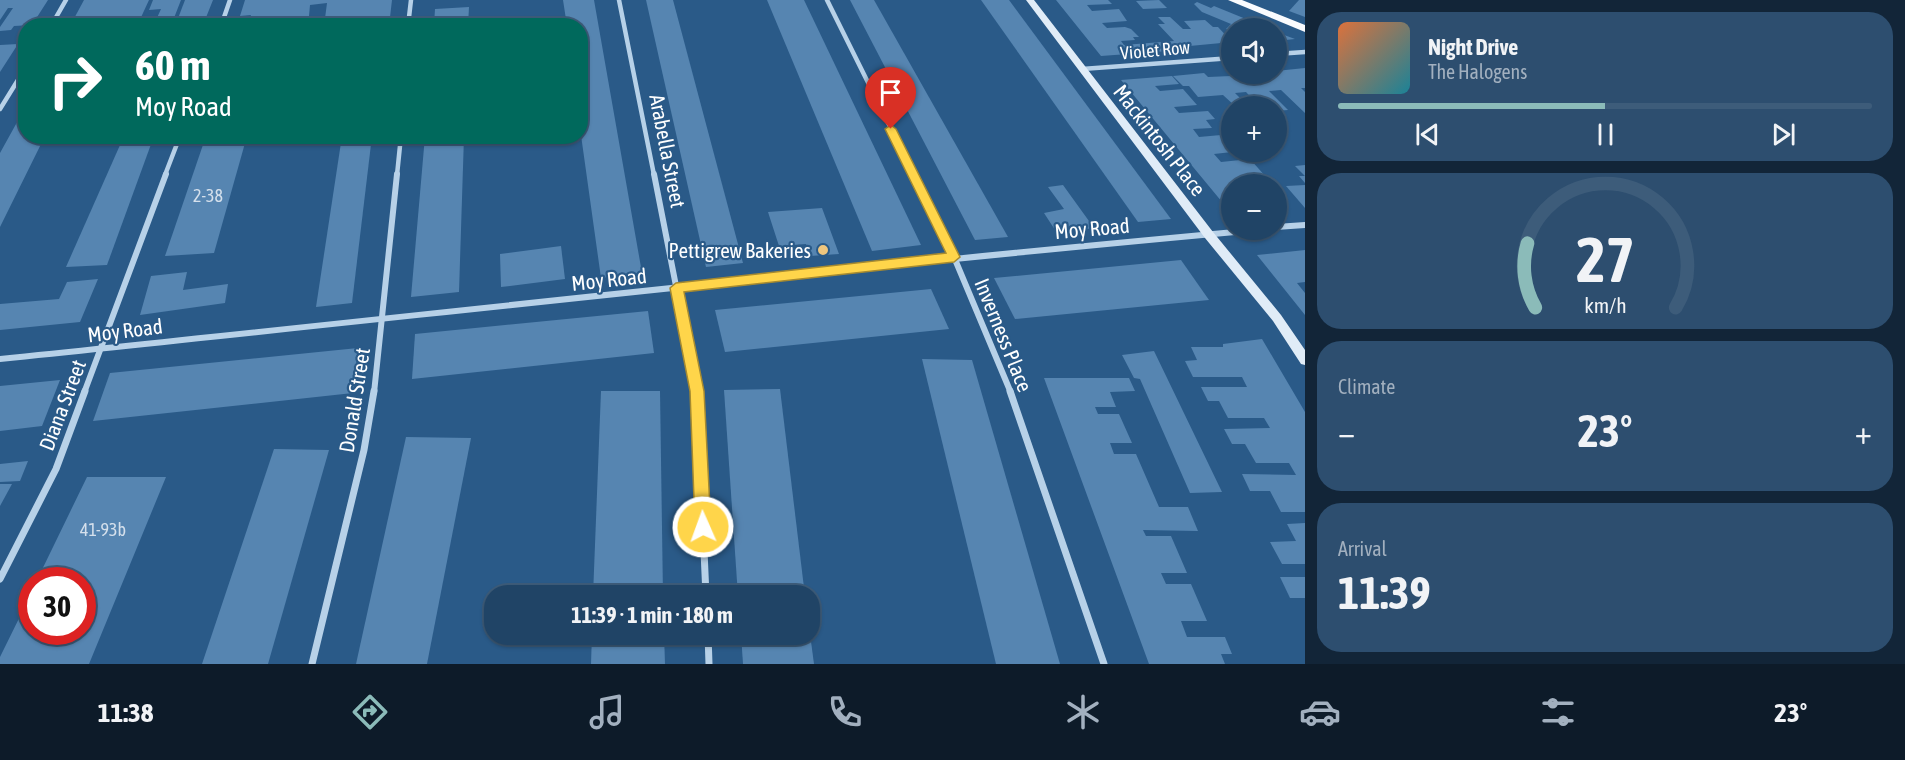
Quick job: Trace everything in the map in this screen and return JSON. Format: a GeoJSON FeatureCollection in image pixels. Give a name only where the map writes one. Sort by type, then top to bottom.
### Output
{"type":"FeatureCollection","features":[{"type":"Feature","properties":{"kind":"main road"},"geometry":{"type":"LineString","coordinates":[[1233,0],[1305,29]]}},
{"type":"Feature","properties":{"kind":"street"},"geometry":{"type":"LineString","coordinates":[[56,18],[66,0]]}},
{"type":"Feature","properties":{"kind":"street"},"geometry":{"type":"LineString","coordinates":[[224,18],[230,0]]}},
{"type":"Feature","properties":{"kind":"street"},"geometry":{"type":"LineString","coordinates":[[409,18],[411,0]]}},
{"type":"Feature","properties":{"kind":"street","name":"Arabella Street"},"geometry":{"type":"LineString","coordinates":[[619,0],[697,391],[706,585]]}},
{"type":"Feature","properties":{"kind":"street","name":"Inverness Place"},"geometry":{"type":"LineString","coordinates":[[827,0],[954,257],[1004,374],[1104,664]]}},
{"type":"Feature","properties":{"kind":"street","name":"Mackintosh Place"},"geometry":{"type":"LineString","coordinates":[[1030,0],[1209,235],[1277,318],[1305,360]]}},
{"type":"Feature","properties":{"kind":"street"},"geometry":{"type":"LineString","coordinates":[[1287,53],[1305,51]]}},
{"type":"Feature","properties":{"kind":"street","name":"Violet Row"},"geometry":{"type":"LineString","coordinates":[[1082,69],[1221,59]]}},
{"type":"Feature","properties":{"kind":"street"},"geometry":{"type":"LineString","coordinates":[[0,109],[18,80]]}},
{"type":"Feature","properties":{"kind":"street","name":"Diana Street"},"geometry":{"type":"LineString","coordinates":[[0,579],[56,468],[177,144]]}},
{"type":"Feature","properties":{"kind":"street","name":"Donald Street"},"geometry":{"type":"LineString","coordinates":[[312,664],[372,409],[400,144]]}},
{"type":"Feature","properties":{"kind":"street"},"geometry":{"type":"LineString","coordinates":[[1287,227],[1305,225]]}},
{"type":"Feature","properties":{"kind":"street","name":"Moy Road"},"geometry":{"type":"LineString","coordinates":[[0,360],[954,257],[1221,234]]}},
{"type":"Feature","properties":{"kind":"street"},"geometry":{"type":"LineString","coordinates":[[708,645],[709,664]]}},
{"type":"Feature","properties":{"kind":"building"},"geometry":{"type":"Polygon","coordinates":[[[0,0],[48,0],[36,18],[18,18],[18,26],[14,26],[11,30],[0,31],[0,27],[13,8],[8,8],[0,20],[0,0]]]}},
{"type":"Feature","properties":{"kind":"building"},"geometry":{"type":"Polygon","coordinates":[[[84,0],[149,0],[141,18],[74,18],[84,0]]]}},
{"type":"Feature","properties":{"kind":"building"},"geometry":{"type":"Polygon","coordinates":[[[153,0],[181,0],[174,18],[157,18],[161,9],[149,10],[153,0]]]}},
{"type":"Feature","properties":{"kind":"building"},"geometry":{"type":"Polygon","coordinates":[[[185,0],[213,0],[206,18],[178,18],[185,0]]]}},
{"type":"Feature","properties":{"kind":"building"},"geometry":{"type":"Polygon","coordinates":[[[245,0],[392,0],[390,18],[325,18],[327,3],[310,5],[309,16],[250,18],[251,15],[240,16],[245,0]]]}},
{"type":"Feature","properties":{"kind":"building"},"geometry":{"type":"Polygon","coordinates":[[[563,0],[594,0],[642,273],[601,278],[582,144],[588,144],[588,18],[566,18],[563,0]]]}},
{"type":"Feature","properties":{"kind":"building"},"geometry":{"type":"Polygon","coordinates":[[[646,0],[673,0],[743,263],[706,267],[646,0]]]}},
{"type":"Feature","properties":{"kind":"building"},"geometry":{"type":"Polygon","coordinates":[[[767,0],[804,0],[921,245],[872,251],[767,0]]]}},
{"type":"Feature","properties":{"kind":"building"},"geometry":{"type":"Polygon","coordinates":[[[850,0],[874,0],[1008,237],[975,240],[850,0]]]}},
{"type":"Feature","properties":{"kind":"building"},"geometry":{"type":"Polygon","coordinates":[[[981,0],[1009,0],[1171,219],[1138,222],[981,0]]]}},
{"type":"Feature","properties":{"kind":"building"},"geometry":{"type":"Polygon","coordinates":[[[1056,0],[1108,0],[1112,4],[1087,5],[1092,11],[1119,9],[1127,21],[1102,23],[1107,28],[1131,29],[1139,37],[1133,37],[1135,40],[1121,41],[1124,45],[1174,41],[1158,24],[1165,24],[1158,17],[1170,17],[1183,29],[1191,29],[1184,21],[1205,20],[1221,30],[1221,43],[1179,47],[1182,50],[1101,56],[1056,0]]]}},
{"type":"Feature","properties":{"kind":"building"},"geometry":{"type":"Polygon","coordinates":[[[1159,0],[1167,8],[1143,9],[1136,1],[1159,0]]]}},
{"type":"Feature","properties":{"kind":"building"},"geometry":{"type":"Polygon","coordinates":[[[1299,0],[1305,0],[1305,17],[1289,11],[1299,0]]]}},
{"type":"Feature","properties":{"kind":"building"},"geometry":{"type":"Polygon","coordinates":[[[1197,2],[1211,8],[1214,6],[1243,18],[1221,18],[1221,20],[1202,12],[1194,4],[1197,2]]]}},
{"type":"Feature","properties":{"kind":"building"},"geometry":{"type":"Polygon","coordinates":[[[469,7],[468,18],[434,18],[435,9],[469,7]]]}},
{"type":"Feature","properties":{"kind":"building"},"geometry":{"type":"Polygon","coordinates":[[[18,44],[0,72],[0,45],[18,44]]]}},
{"type":"Feature","properties":{"kind":"building"},"geometry":{"type":"Polygon","coordinates":[[[1305,68],[1305,88],[1301,88],[1305,92],[1305,113],[1281,90],[1269,91],[1274,96],[1250,96],[1246,92],[1235,93],[1238,96],[1198,97],[1189,86],[1183,86],[1173,76],[1204,73],[1208,77],[1221,76],[1221,84],[1287,84],[1287,70],[1305,68]]]}},
{"type":"Feature","properties":{"kind":"building"},"geometry":{"type":"Polygon","coordinates":[[[1172,76],[1179,84],[1155,86],[1160,91],[1183,89],[1197,105],[1174,107],[1179,113],[1208,111],[1215,119],[1206,120],[1212,128],[1193,129],[1199,137],[1221,135],[1221,153],[1214,154],[1221,162],[1253,162],[1263,174],[1221,174],[1221,201],[1121,80],[1172,76]]]}},
{"type":"Feature","properties":{"kind":"building"},"geometry":{"type":"Polygon","coordinates":[[[18,120],[18,144],[41,144],[0,227],[0,153],[18,120]]]}},
{"type":"Feature","properties":{"kind":"building"},"geometry":{"type":"Polygon","coordinates":[[[120,144],[151,144],[107,265],[66,267],[120,144]]]}},
{"type":"Feature","properties":{"kind":"building"},"geometry":{"type":"Polygon","coordinates":[[[203,144],[245,144],[214,253],[165,256],[203,144]]]}},
{"type":"Feature","properties":{"kind":"building"},"geometry":{"type":"Polygon","coordinates":[[[341,144],[371,144],[352,303],[316,307],[341,144]]]}},
{"type":"Feature","properties":{"kind":"building"},"geometry":{"type":"Polygon","coordinates":[[[424,144],[464,144],[459,292],[411,297],[424,144]]]}},
{"type":"Feature","properties":{"kind":"building"},"geometry":{"type":"Polygon","coordinates":[[[1305,165],[1305,176],[1295,166],[1305,165]]]}},
{"type":"Feature","properties":{"kind":"building"},"geometry":{"type":"Polygon","coordinates":[[[1063,185],[1094,228],[1057,233],[1044,213],[1064,209],[1048,187],[1063,185]]]}},
{"type":"Feature","properties":{"kind":"building"},"geometry":{"type":"Polygon","coordinates":[[[1305,185],[1305,208],[1287,187],[1305,185]]]}},
{"type":"Feature","properties":{"kind":"building"},"geometry":{"type":"Polygon","coordinates":[[[822,208],[839,254],[810,256],[806,244],[779,246],[768,212],[822,208]]]}},
{"type":"Feature","properties":{"kind":"building"},"geometry":{"type":"Polygon","coordinates":[[[561,246],[565,279],[501,287],[500,254],[561,246]]]}},
{"type":"Feature","properties":{"kind":"building"},"geometry":{"type":"Polygon","coordinates":[[[1305,250],[1305,282],[1297,283],[1305,293],[1305,315],[1257,255],[1305,250]]]}},
{"type":"Feature","properties":{"kind":"building"},"geometry":{"type":"Polygon","coordinates":[[[1181,260],[1209,300],[1015,319],[994,278],[1181,260]]]}},
{"type":"Feature","properties":{"kind":"building"},"geometry":{"type":"Polygon","coordinates":[[[187,272],[183,290],[228,284],[225,303],[140,315],[151,276],[187,272]]]}},
{"type":"Feature","properties":{"kind":"building"},"geometry":{"type":"Polygon","coordinates":[[[98,279],[80,322],[0,330],[0,304],[59,299],[67,282],[98,279]]]}},
{"type":"Feature","properties":{"kind":"building"},"geometry":{"type":"Polygon","coordinates":[[[931,289],[949,329],[725,352],[715,310],[931,289]]]}},
{"type":"Feature","properties":{"kind":"building"},"geometry":{"type":"Polygon","coordinates":[[[648,311],[654,353],[412,379],[415,334],[648,311]]]}},
{"type":"Feature","properties":{"kind":"building"},"geometry":{"type":"Polygon","coordinates":[[[1262,339],[1305,412],[1305,512],[1281,512],[1270,491],[1250,491],[1242,474],[1296,475],[1289,463],[1256,463],[1245,444],[1232,444],[1224,429],[1270,428],[1264,418],[1228,418],[1219,401],[1208,401],[1201,387],[1247,387],[1242,377],[1193,377],[1185,361],[1197,360],[1191,347],[1223,347],[1223,344],[1262,339]]]}},
{"type":"Feature","properties":{"kind":"building"},"geometry":{"type":"Polygon","coordinates":[[[358,348],[353,393],[93,421],[110,373],[358,348]]]}},
{"type":"Feature","properties":{"kind":"building"},"geometry":{"type":"Polygon","coordinates":[[[1154,351],[1222,492],[1190,493],[1140,379],[1134,378],[1122,355],[1154,351]]]}},
{"type":"Feature","properties":{"kind":"building"},"geometry":{"type":"Polygon","coordinates":[[[922,359],[972,360],[1060,664],[996,664],[922,359]]]}},
{"type":"Feature","properties":{"kind":"building"},"geometry":{"type":"Polygon","coordinates":[[[1044,378],[1129,378],[1135,391],[1110,392],[1116,407],[1095,407],[1098,414],[1119,414],[1132,443],[1110,443],[1114,454],[1136,454],[1159,507],[1188,507],[1198,531],[1143,530],[1146,536],[1171,536],[1187,573],[1161,573],[1166,584],[1191,584],[1207,621],[1181,621],[1187,637],[1225,637],[1232,654],[1221,654],[1225,664],[1149,664],[1044,378]]]}},
{"type":"Feature","properties":{"kind":"building"},"geometry":{"type":"Polygon","coordinates":[[[60,380],[42,426],[0,431],[0,386],[60,380]]]}},
{"type":"Feature","properties":{"kind":"building"},"geometry":{"type":"Polygon","coordinates":[[[780,389],[804,585],[737,585],[724,390],[780,389]]]}},
{"type":"Feature","properties":{"kind":"building"},"geometry":{"type":"Polygon","coordinates":[[[601,391],[660,391],[663,585],[593,585],[601,391]]]}},
{"type":"Feature","properties":{"kind":"building"},"geometry":{"type":"Polygon","coordinates":[[[406,437],[471,438],[427,664],[356,664],[406,437]]]}},
{"type":"Feature","properties":{"kind":"building"},"geometry":{"type":"Polygon","coordinates":[[[274,449],[329,450],[268,664],[202,664],[274,449]]]}},
{"type":"Feature","properties":{"kind":"building"},"geometry":{"type":"Polygon","coordinates":[[[28,461],[20,481],[0,482],[0,464],[28,461]]]}},
{"type":"Feature","properties":{"kind":"building"},"geometry":{"type":"Polygon","coordinates":[[[87,477],[166,477],[89,664],[0,664],[0,657],[18,620],[18,645],[96,645],[96,567],[43,567],[87,477]]]}},
{"type":"Feature","properties":{"kind":"building"},"geometry":{"type":"Polygon","coordinates":[[[0,484],[12,484],[0,506],[0,484]]]}},
{"type":"Feature","properties":{"kind":"building"},"geometry":{"type":"Polygon","coordinates":[[[1305,523],[1305,564],[1282,564],[1270,542],[1296,541],[1287,524],[1305,523]]]}},
{"type":"Feature","properties":{"kind":"building"},"geometry":{"type":"Polygon","coordinates":[[[1280,577],[1305,577],[1305,598],[1290,598],[1280,577]]]}},
{"type":"Feature","properties":{"kind":"building"},"geometry":{"type":"Polygon","coordinates":[[[592,645],[664,645],[665,664],[591,664],[592,645]]]}},
{"type":"Feature","properties":{"kind":"building"},"geometry":{"type":"Polygon","coordinates":[[[742,645],[811,645],[814,664],[743,664],[742,645]]]}},
{"type":"Feature","properties":{"kind":"place","name":"Pettigrew Bakeries"},"geometry":{"type":"Point","coordinates":[823,250]}},
{"type":"Feature","properties":{"kind":"route"},"geometry":{"type":"LineString","coordinates":[[703,527],[697,391],[676,288],[954,257],[891,129]]}}]}
